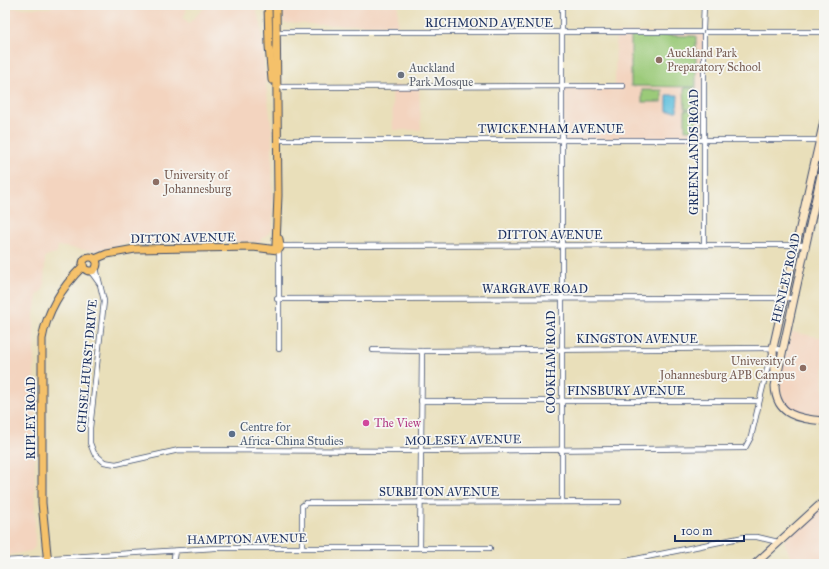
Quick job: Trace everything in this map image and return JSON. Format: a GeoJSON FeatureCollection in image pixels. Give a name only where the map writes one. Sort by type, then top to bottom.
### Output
{"type":"FeatureCollection","features":[{"type":"Feature","properties":{"kind":"main road"},"geometry":{"type":"LineString","coordinates":[[276,5],[278,247]]}},
{"type":"Feature","properties":{"kind":"main road"},"geometry":{"type":"LineString","coordinates":[[267,6],[269,59],[276,105]]}},
{"type":"Feature","properties":{"kind":"main road","name":"HENLEY ROAD"},"geometry":{"type":"LineString","coordinates":[[775,378],[773,352],[784,299],[822,140],[824,121]]}},
{"type":"Feature","properties":{"kind":"main road","name":"HENLEY ROAD"},"geometry":{"type":"LineString","coordinates":[[775,378],[824,161]]}},
{"type":"Feature","properties":{"kind":"main road","name":"DITTON AVENUE"},"geometry":{"type":"LineString","coordinates":[[92,267],[114,253],[130,249],[278,247]]}},
{"type":"Feature","properties":{"kind":"main road","name":"RIPLEY ROAD"},"geometry":{"type":"LineString","coordinates":[[48,561],[42,503],[42,344],[44,328],[50,312],[60,294],[72,280],[92,267]]}},
{"type":"Feature","properties":{"kind":"main road"},"geometry":{"type":"LineString","coordinates":[[775,378],[776,395],[784,410],[801,418],[824,421]]}},
{"type":"Feature","properties":{"kind":"main road"},"geometry":{"type":"LineString","coordinates":[[755,564],[824,501]]}},
{"type":"Feature","properties":{"kind":"street","name":"COOKHAM ROAD"},"geometry":{"type":"LineString","coordinates":[[562,5],[562,502]]}},
{"type":"Feature","properties":{"kind":"street","name":"GREENLANDS ROAD"},"geometry":{"type":"LineString","coordinates":[[704,5],[704,245]]}},
{"type":"Feature","properties":{"kind":"street","name":"RICHMOND AVENUE"},"geometry":{"type":"LineString","coordinates":[[276,32],[824,32]]}},
{"type":"Feature","properties":{"kind":"street"},"geometry":{"type":"LineString","coordinates":[[276,87],[623,86]]}},
{"type":"Feature","properties":{"kind":"street","name":"TWICKENHAM AVENUE"},"geometry":{"type":"LineString","coordinates":[[277,140],[822,140]]}},
{"type":"Feature","properties":{"kind":"street","name":"DITTON AVENUE"},"geometry":{"type":"LineString","coordinates":[[278,247],[805,245]]}},
{"type":"Feature","properties":{"kind":"street"},"geometry":{"type":"LineString","coordinates":[[278,247],[278,349]]}},
{"type":"Feature","properties":{"kind":"street","name":"CHISELHURST DRIVE"},"geometry":{"type":"LineString","coordinates":[[92,267],[101,286],[104,301],[90,428],[90,443],[93,450],[97,457],[104,462],[116,464],[179,450]]}},
{"type":"Feature","properties":{"kind":"street","name":"WARGRAVE ROAD"},"geometry":{"type":"LineString","coordinates":[[278,299],[793,298]]}},
{"type":"Feature","properties":{"kind":"street","name":"KINGSTON AVENUE"},"geometry":{"type":"LineString","coordinates":[[373,350],[773,352],[781,350]]}},
{"type":"Feature","properties":{"kind":"street"},"geometry":{"type":"LineString","coordinates":[[420,548],[422,351]]}},
{"type":"Feature","properties":{"kind":"street","name":"HENLEY ROAD"},"geometry":{"type":"LineString","coordinates":[[746,447],[751,437],[769,361],[773,352]]}},
{"type":"Feature","properties":{"kind":"street","name":"FINSBURY AVENUE"},"geometry":{"type":"LineString","coordinates":[[421,401],[759,401]]}},
{"type":"Feature","properties":{"kind":"street","name":"MOLESEY AVENUE"},"geometry":{"type":"LineString","coordinates":[[179,450],[420,451],[746,447]]}},
{"type":"Feature","properties":{"kind":"street","name":"SURBITON AVENUE"},"geometry":{"type":"LineString","coordinates":[[302,548],[302,506],[304,503],[619,502]]}},
{"type":"Feature","properties":{"kind":"street"},"geometry":{"type":"LineString","coordinates":[[612,564],[744,537],[757,537],[778,542]]}},
{"type":"Feature","properties":{"kind":"street","name":"HAMPTON AVENUE"},"geometry":{"type":"LineString","coordinates":[[5,561],[48,561],[214,548],[490,548]]}},
{"type":"Feature","properties":{"kind":"street"},"geometry":{"type":"LineString","coordinates":[[174,564],[175,551]]}},
{"type":"Feature","properties":{"kind":"shaded area"},"geometry":{"type":"Polygon","coordinates":[[[53,5],[186,5],[186,12],[183,18],[189,23],[207,5],[254,5],[261,24],[266,86],[272,130],[273,229],[259,242],[160,242],[125,244],[93,251],[58,246],[57,254],[51,254],[45,257],[44,288],[37,296],[34,314],[35,547],[31,551],[5,556],[5,8],[50,8],[53,5]]]}},
{"type":"Feature","properties":{"kind":"shaded area"},"geometry":{"type":"Polygon","coordinates":[[[287,5],[398,5],[398,25],[313,25],[283,23],[283,9],[287,5]]]}},
{"type":"Feature","properties":{"kind":"shaded area","name":"Auckland Park Preparatory School"},"geometry":{"type":"Polygon","coordinates":[[[701,31],[704,35],[704,139],[561,140],[562,86],[615,86],[616,33],[701,31]]]}},
{"type":"Feature","properties":{"kind":"shaded area"},"geometry":{"type":"Polygon","coordinates":[[[392,86],[419,86],[421,130],[393,130],[392,86]]]}},
{"type":"Feature","properties":{"kind":"shaded area","name":"University of Johannesburg APB Campus"},"geometry":{"type":"Polygon","coordinates":[[[792,332],[824,338],[824,415],[799,412],[788,406],[783,401],[780,376],[792,332]]]}},
{"type":"Feature","properties":{"kind":"shaded area"},"geometry":{"type":"Polygon","coordinates":[[[824,504],[824,564],[793,564],[784,541],[824,504]]]}},
{"type":"Feature","properties":{"kind":"green space"},"geometry":{"type":"Polygon","coordinates":[[[631,35],[696,36],[696,87],[631,86],[631,35]]]}},
{"type":"Feature","properties":{"kind":"green space"},"geometry":{"type":"Polygon","coordinates":[[[684,88],[696,88],[697,109],[685,109],[684,88]]]}},
{"type":"Feature","properties":{"kind":"green space"},"geometry":{"type":"Polygon","coordinates":[[[642,90],[662,90],[662,102],[642,102],[642,90]]]}},
{"type":"Feature","properties":{"kind":"green space"},"geometry":{"type":"Polygon","coordinates":[[[685,110],[696,110],[697,130],[685,130],[685,110]]]}},
{"type":"Feature","properties":{"kind":"water"},"geometry":{"type":"Polygon","coordinates":[[[667,95],[678,95],[677,111],[667,111],[667,95]]]}},
{"type":"Feature","properties":{"kind":"place","name":"Auckland Park Preparatory School"},"geometry":{"type":"Point","coordinates":[659,60]}},
{"type":"Feature","properties":{"kind":"place","name":"Auckland Park Mosque"},"geometry":{"type":"Point","coordinates":[401,75]}},
{"type":"Feature","properties":{"kind":"place","name":"University of Johannesburg"},"geometry":{"type":"Point","coordinates":[156,182]}},
{"type":"Feature","properties":{"kind":"place","name":"University of Johannesburg APB Campus"},"geometry":{"type":"Point","coordinates":[803,368]}},
{"type":"Feature","properties":{"kind":"place","name":"The View"},"geometry":{"type":"Point","coordinates":[366,423]}},
{"type":"Feature","properties":{"kind":"place","name":"Centre for Africa-China Studies"},"geometry":{"type":"Point","coordinates":[232,434]}}]}
